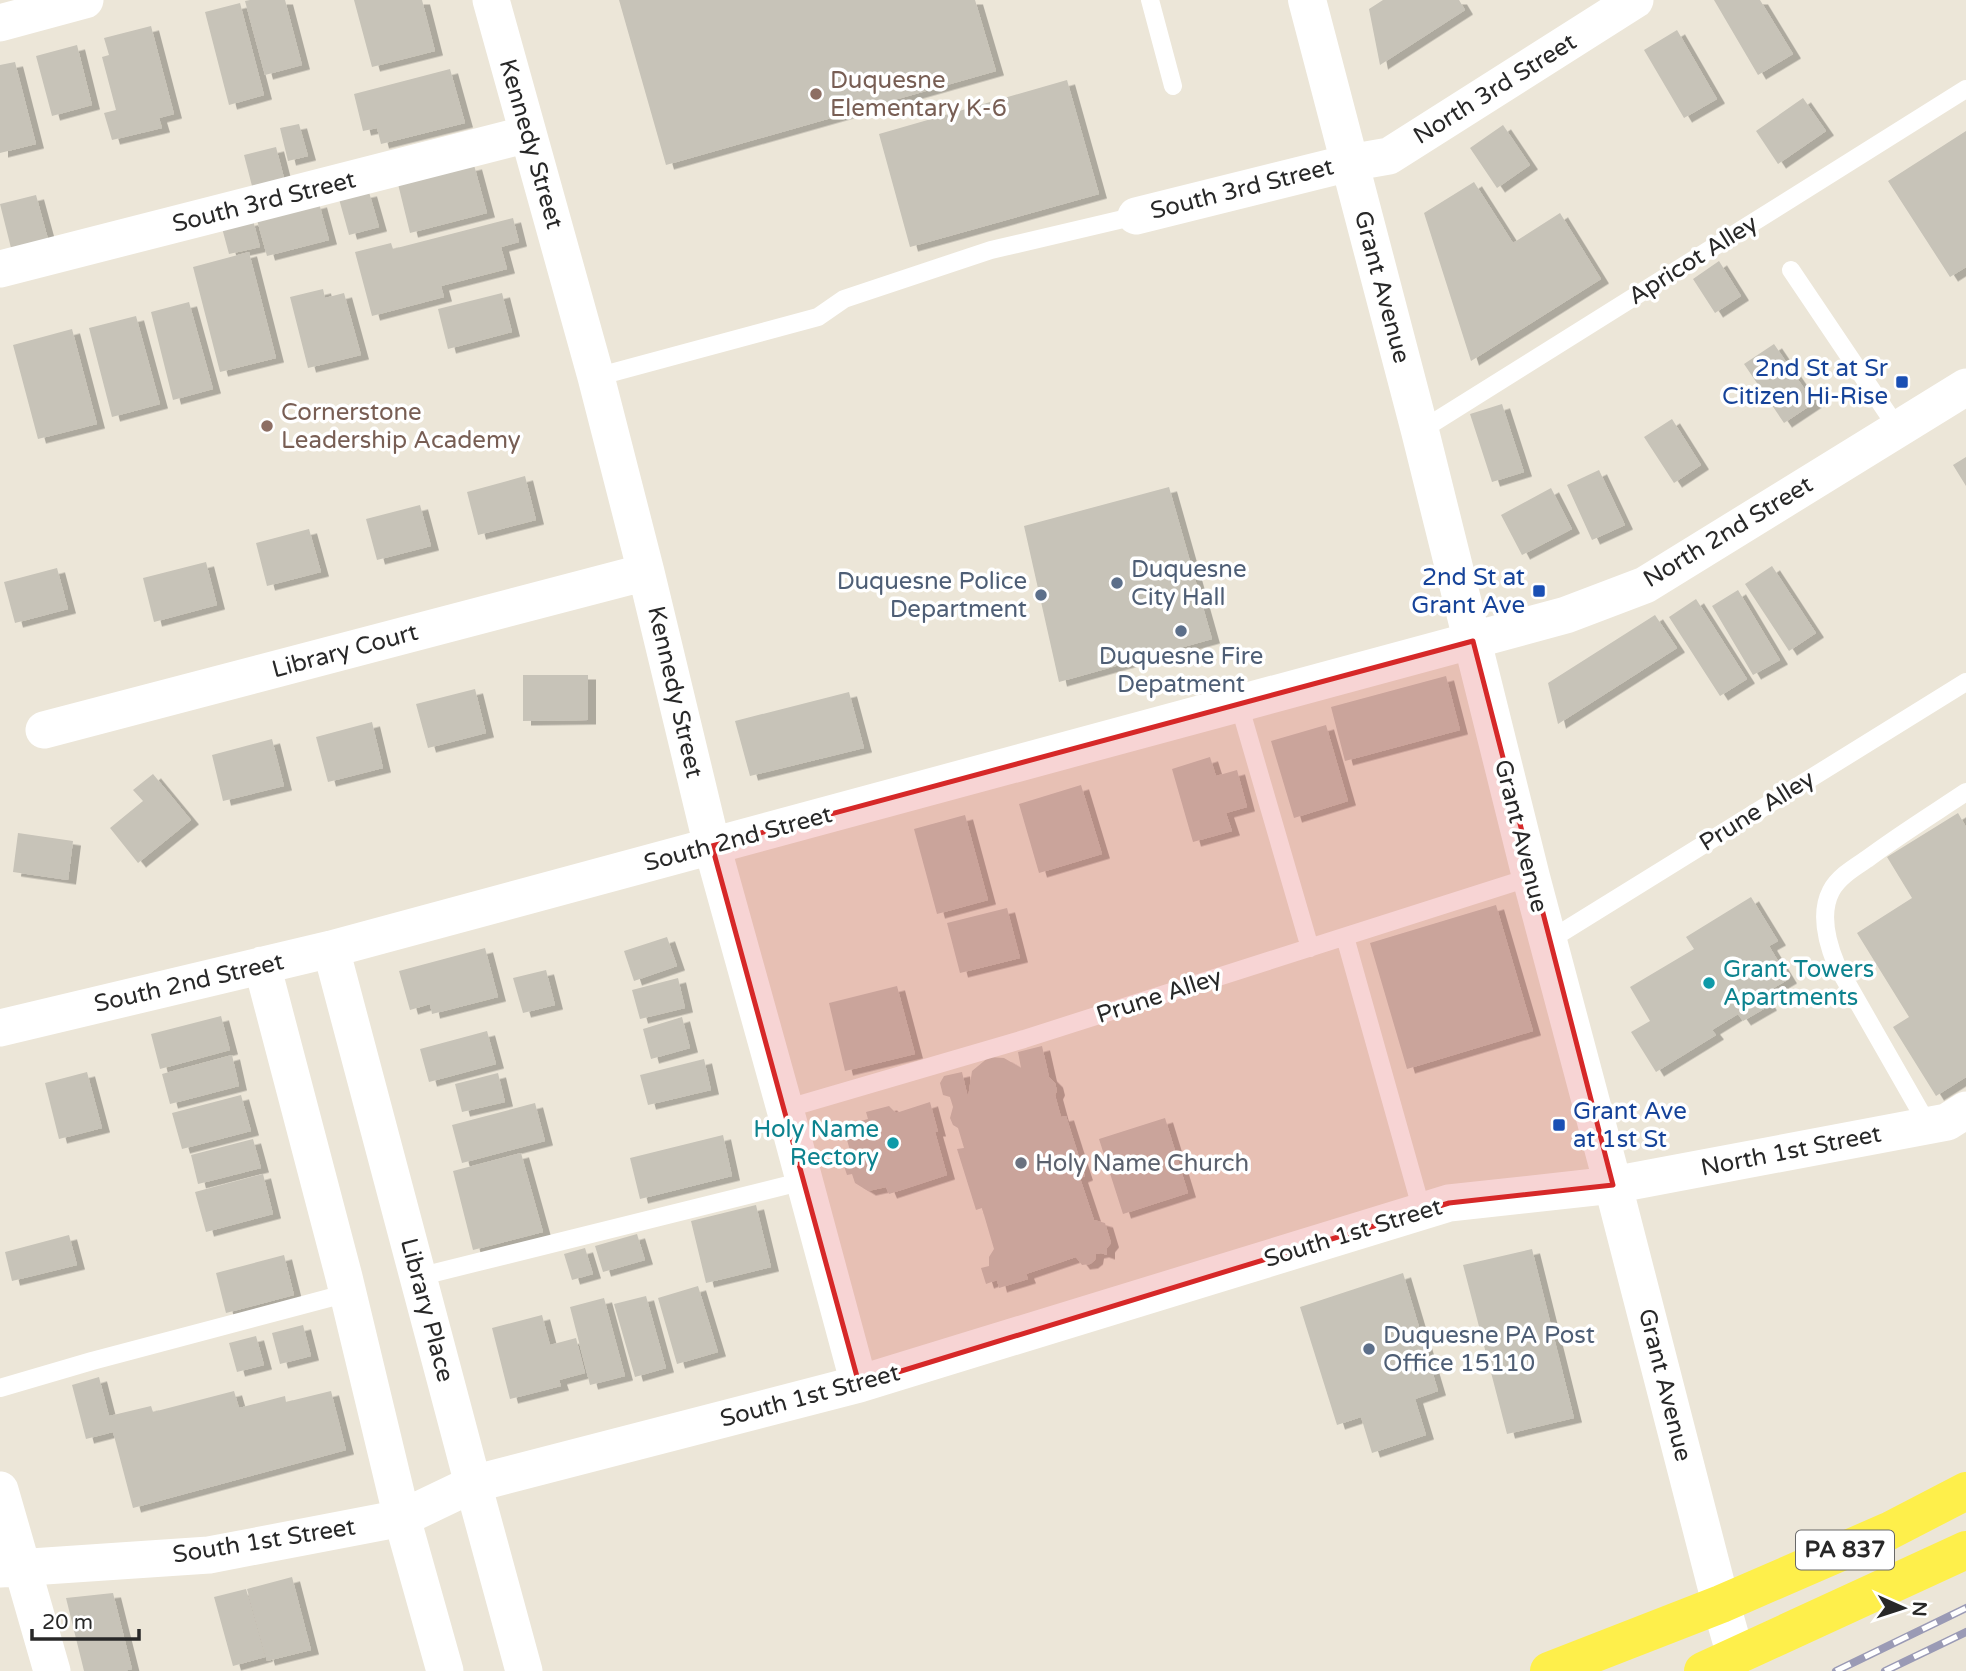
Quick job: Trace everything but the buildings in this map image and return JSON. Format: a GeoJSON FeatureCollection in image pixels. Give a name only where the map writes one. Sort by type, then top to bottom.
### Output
{"type":"FeatureCollection","features":[{"type":"Feature","properties":{"kind":"main road","name":"PA 837"},"geometry":{"type":"LineString","coordinates":[[1549,1671],[1721,1604],[1889,1531],[1966,1491]]}},
{"type":"Feature","properties":{"kind":"main road","name":"PA 837"},"geometry":{"type":"LineString","coordinates":[[1727,1666],[1966,1550]]}},
{"type":"Feature","properties":{"kind":"street"},"geometry":{"type":"LineString","coordinates":[[0,23],[85,0]]}},
{"type":"Feature","properties":{"kind":"street","name":"Kennedy Street"},"geometry":{"type":"LineString","coordinates":[[491,0],[596,377],[712,846],[859,1384]]}},
{"type":"Feature","properties":{"kind":"street","name":"Grant Avenue"},"geometry":{"type":"LineString","coordinates":[[1307,0],[1420,431],[1531,877],[1721,1604],[1727,1666]]}},
{"type":"Feature","properties":{"kind":"street","name":"North 3rd Street"},"geometry":{"type":"LineString","coordinates":[[1349,163],[1389,156],[1635,0]]}},
{"type":"Feature","properties":{"kind":"street","name":"South 3rd Street"},"geometry":{"type":"LineString","coordinates":[[0,270],[528,134]]}},
{"type":"Feature","properties":{"kind":"street","name":"South 3rd Street"},"geometry":{"type":"LineString","coordinates":[[1136,216],[1349,163]]}},
{"type":"Feature","properties":{"kind":"street","name":"North 2nd Street"},"geometry":{"type":"LineString","coordinates":[[1473,641],[1566,615],[1644,584],[1966,387]]}},
{"type":"Feature","properties":{"kind":"street","name":"Library Court"},"geometry":{"type":"LineString","coordinates":[[44,730],[646,572]]}},
{"type":"Feature","properties":{"kind":"street","name":"South 2nd Street"},"geometry":{"type":"LineString","coordinates":[[0,1028],[331,949],[1473,641]]}},
{"type":"Feature","properties":{"kind":"street","name":"Library Place"},"geometry":{"type":"LineString","coordinates":[[331,949],[524,1671]]}},
{"type":"Feature","properties":{"kind":"street"},"geometry":{"type":"LineString","coordinates":[[262,965],[348,1293],[402,1518],[445,1671]]}},
{"type":"Feature","properties":{"kind":"street","name":"North 1st Street"},"geometry":{"type":"LineString","coordinates":[[1613,1185],[1947,1122],[1966,1110]]}},
{"type":"Feature","properties":{"kind":"street","name":"South 1st Street"},"geometry":{"type":"LineString","coordinates":[[11,1568],[209,1555],[402,1518],[473,1484],[859,1384],[1449,1203],[1613,1185]]}},
{"type":"Feature","properties":{"kind":"street"},"geometry":{"type":"LineString","coordinates":[[0,1490],[11,1568],[52,1671]]}},
{"type":"Feature","properties":{"kind":"lane"},"geometry":{"type":"LineString","coordinates":[[1150,0],[1173,86]]}},
{"type":"Feature","properties":{"kind":"lane","name":"Apricot Alley"},"geometry":{"type":"LineString","coordinates":[[1420,431],[1966,89]]}},
{"type":"Feature","properties":{"kind":"lane"},"geometry":{"type":"LineString","coordinates":[[596,377],[818,317],[845,299],[991,250],[1136,216]]}},
{"type":"Feature","properties":{"kind":"lane"},"geometry":{"type":"LineString","coordinates":[[1791,270],[1898,429]]}},
{"type":"Feature","properties":{"kind":"lane","name":"Prune Alley"},"geometry":{"type":"LineString","coordinates":[[1548,941],[1966,682]]}},
{"type":"Feature","properties":{"kind":"lane"},"geometry":{"type":"LineString","coordinates":[[1239,704],[1310,948]]}},
{"type":"Feature","properties":{"kind":"lane"},"geometry":{"type":"LineString","coordinates":[[1928,1125],[1836,964],[1825,919],[1831,891],[1839,880],[1966,792]]}},
{"type":"Feature","properties":{"kind":"lane","name":"Prune Alley"},"geometry":{"type":"LineString","coordinates":[[785,1108],[1024,1039],[1531,877]]}},
{"type":"Feature","properties":{"kind":"lane"},"geometry":{"type":"LineString","coordinates":[[1345,937],[1422,1211]]}},
{"type":"Feature","properties":{"kind":"lane"},"geometry":{"type":"LineString","coordinates":[[418,1277],[804,1181]]}},
{"type":"Feature","properties":{"kind":"lane"},"geometry":{"type":"LineString","coordinates":[[0,1388],[348,1293]]}},
{"type":"Feature","properties":{"kind":"highlighted area"},"geometry":{"type":"Polygon","coordinates":[[[1473,641],[1613,1185],[1449,1203],[859,1384],[712,846],[1473,641]]]}},
{"type":"Feature","properties":{"kind":"railway"},"geometry":{"type":"LineString","coordinates":[[1836,1671],[1966,1608]]}},
{"type":"Feature","properties":{"kind":"railway"},"geometry":{"type":"LineString","coordinates":[[1885,1671],[1966,1632]]}},
{"type":"Feature","properties":{"kind":"place","name":"Duquesne Elementary K-6"},"geometry":{"type":"Point","coordinates":[816,94]}},
{"type":"Feature","properties":{"kind":"place","name":"2nd St at Sr Citizen Hi-Rise"},"geometry":{"type":"Point","coordinates":[1902,382]}},
{"type":"Feature","properties":{"kind":"place","name":"Cornerstone Leadership Academy"},"geometry":{"type":"Point","coordinates":[267,426]}},
{"type":"Feature","properties":{"kind":"place","name":"Duquesne City Hall"},"geometry":{"type":"Point","coordinates":[1117,583]}},
{"type":"Feature","properties":{"kind":"place","name":"2nd St at Grant Ave"},"geometry":{"type":"Point","coordinates":[1539,591]}},
{"type":"Feature","properties":{"kind":"place","name":"Duquesne Police Department"},"geometry":{"type":"Point","coordinates":[1041,595]}},
{"type":"Feature","properties":{"kind":"place","name":"Duquesne Fire Depatment"},"geometry":{"type":"Point","coordinates":[1181,631]}},
{"type":"Feature","properties":{"kind":"place","name":"Grant Towers Apartments"},"geometry":{"type":"Point","coordinates":[1709,983]}},
{"type":"Feature","properties":{"kind":"place","name":"Grant Ave at 1st St"},"geometry":{"type":"Point","coordinates":[1559,1125]}},
{"type":"Feature","properties":{"kind":"place","name":"Holy Name Rectory"},"geometry":{"type":"Point","coordinates":[893,1143]}},
{"type":"Feature","properties":{"kind":"place","name":"Holy Name Church"},"geometry":{"type":"Point","coordinates":[1021,1163]}},
{"type":"Feature","properties":{"kind":"place","name":"Duquesne PA Post Office 15110"},"geometry":{"type":"Point","coordinates":[1369,1349]}}]}
